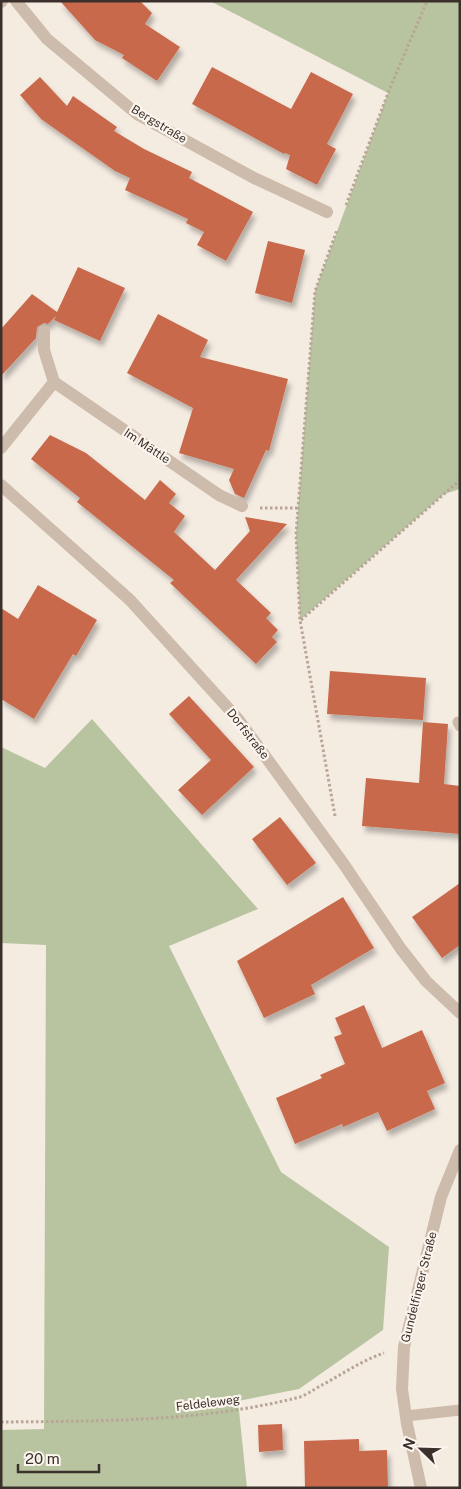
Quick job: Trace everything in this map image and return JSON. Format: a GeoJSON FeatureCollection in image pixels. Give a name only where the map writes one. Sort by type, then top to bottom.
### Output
{"type":"FeatureCollection","features":[{"type":"Feature","properties":{"kind":"street","name":"Bergstraße"},"geometry":{"type":"LineString","coordinates":[[16,1],[47,38],[137,114],[254,178],[327,212]]}},
{"type":"Feature","properties":{"kind":"street"},"geometry":{"type":"LineString","coordinates":[[1,448],[54,382],[44,350],[44,331]]}},
{"type":"Feature","properties":{"kind":"street","name":"Im Mättle"},"geometry":{"type":"LineString","coordinates":[[54,382],[219,495],[242,506]]}},
{"type":"Feature","properties":{"kind":"street","name":"Dorfstraße"},"geometry":{"type":"LineString","coordinates":[[1,485],[130,600],[238,718],[343,863],[406,955],[426,981],[460,1012]]}},
{"type":"Feature","properties":{"kind":"street","name":"Gundelfinger Straße"},"geometry":{"type":"LineString","coordinates":[[421,1488],[402,1389],[404,1347],[441,1197],[460,1150]]}},
{"type":"Feature","properties":{"kind":"lane"},"geometry":{"type":"LineString","coordinates":[[406,1416],[460,1410]]}},
{"type":"Feature","properties":{"kind":"path"},"geometry":{"type":"LineString","coordinates":[[345,210],[388,93],[427,1]]}},
{"type":"Feature","properties":{"kind":"path"},"geometry":{"type":"LineString","coordinates":[[335,817],[300,620],[296,534],[315,291],[338,228]]}},
{"type":"Feature","properties":{"kind":"path"},"geometry":{"type":"LineString","coordinates":[[300,620],[460,480]]}},
{"type":"Feature","properties":{"kind":"path"},"geometry":{"type":"LineString","coordinates":[[242,506],[267,509],[298,508]]}},
{"type":"Feature","properties":{"kind":"path","name":"Feldeleweg"},"geometry":{"type":"LineString","coordinates":[[1,1422],[92,1422],[194,1415],[240,1409],[303,1396],[370,1357],[404,1347]]}},
{"type":"Feature","properties":{"kind":"green space"},"geometry":{"type":"Polygon","coordinates":[[[210,1],[460,1],[460,489],[444,494],[300,620],[296,534],[315,291],[388,93],[210,1]]]}},
{"type":"Feature","properties":{"kind":"green space"},"geometry":{"type":"Polygon","coordinates":[[[92,719],[258,909],[169,946],[281,1172],[389,1247],[383,1330],[299,1389],[238,1401],[247,1488],[1,1488],[1,1430],[44,1429],[46,945],[1,943],[1,747],[45,768],[92,719]]]}},
{"type":"Feature","properties":{"kind":"building"},"geometry":{"type":"Polygon","coordinates":[[[60,1],[140,1],[152,13],[145,24],[180,47],[157,81],[122,58],[124,55],[95,40],[60,1]]]}},
{"type":"Feature","properties":{"kind":"building"},"geometry":{"type":"Polygon","coordinates":[[[212,67],[291,109],[311,72],[353,94],[327,144],[336,149],[317,185],[286,169],[290,155],[284,154],[192,104],[212,67]]]}},
{"type":"Feature","properties":{"kind":"building"},"geometry":{"type":"Polygon","coordinates":[[[40,77],[67,106],[73,96],[117,127],[114,131],[144,149],[192,172],[189,178],[253,212],[226,261],[197,245],[204,232],[186,223],[188,219],[125,190],[130,178],[115,171],[41,119],[20,95],[40,77]]]}},
{"type":"Feature","properties":{"kind":"building"},"geometry":{"type":"Polygon","coordinates":[[[268,241],[305,250],[292,303],[255,293],[268,241]]]}},
{"type":"Feature","properties":{"kind":"building"},"geometry":{"type":"Polygon","coordinates":[[[78,267],[125,288],[100,341],[54,320],[56,316],[48,324],[44,323],[37,327],[36,338],[1,376],[1,329],[32,294],[57,312],[78,267]]]}},
{"type":"Feature","properties":{"kind":"building"},"geometry":{"type":"Polygon","coordinates":[[[158,314],[208,340],[200,357],[288,379],[269,451],[266,450],[244,498],[235,494],[229,480],[234,469],[179,453],[193,408],[127,373],[158,314]]]}},
{"type":"Feature","properties":{"kind":"building"},"geometry":{"type":"Polygon","coordinates":[[[50,435],[86,453],[145,500],[160,480],[176,494],[169,503],[185,516],[174,532],[215,570],[250,531],[245,517],[287,524],[236,580],[271,613],[266,618],[278,630],[272,637],[277,642],[256,664],[170,583],[174,580],[77,502],[80,498],[31,459],[50,435]]]}},
{"type":"Feature","properties":{"kind":"building"},"geometry":{"type":"Polygon","coordinates":[[[38,585],[97,620],[76,656],[73,654],[34,719],[1,699],[1,608],[18,619],[38,585]]]}},
{"type":"Feature","properties":{"kind":"building"},"geometry":{"type":"Polygon","coordinates":[[[330,671],[426,678],[423,720],[327,714],[330,671]]]}},
{"type":"Feature","properties":{"kind":"building"},"geometry":{"type":"Polygon","coordinates":[[[189,696],[254,767],[202,815],[178,790],[211,760],[169,714],[189,696]]]}},
{"type":"Feature","properties":{"kind":"building"},"geometry":{"type":"Polygon","coordinates":[[[423,722],[448,724],[444,784],[460,786],[460,834],[362,826],[366,778],[419,783],[423,722]]]}},
{"type":"Feature","properties":{"kind":"building"},"geometry":{"type":"Polygon","coordinates":[[[280,817],[316,863],[287,885],[252,839],[280,817]]]}},
{"type":"Feature","properties":{"kind":"building"},"geometry":{"type":"Polygon","coordinates":[[[460,883],[460,945],[442,958],[412,917],[460,883]]]}},
{"type":"Feature","properties":{"kind":"building"},"geometry":{"type":"Polygon","coordinates":[[[343,897],[374,948],[311,985],[315,994],[264,1018],[237,961],[343,897]]]}},
{"type":"Feature","properties":{"kind":"building"},"geometry":{"type":"Polygon","coordinates":[[[364,1005],[382,1048],[422,1030],[445,1083],[427,1091],[435,1109],[387,1131],[378,1112],[343,1127],[342,1124],[295,1144],[276,1098],[322,1078],[320,1075],[345,1064],[334,1037],[342,1034],[335,1018],[364,1005]]]}},
{"type":"Feature","properties":{"kind":"building"},"geometry":{"type":"Polygon","coordinates":[[[282,1424],[283,1450],[259,1452],[258,1425],[282,1424]]]}},
{"type":"Feature","properties":{"kind":"building"},"geometry":{"type":"Polygon","coordinates":[[[359,1439],[359,1451],[387,1450],[388,1488],[305,1488],[304,1441],[359,1439]]]}}]}
